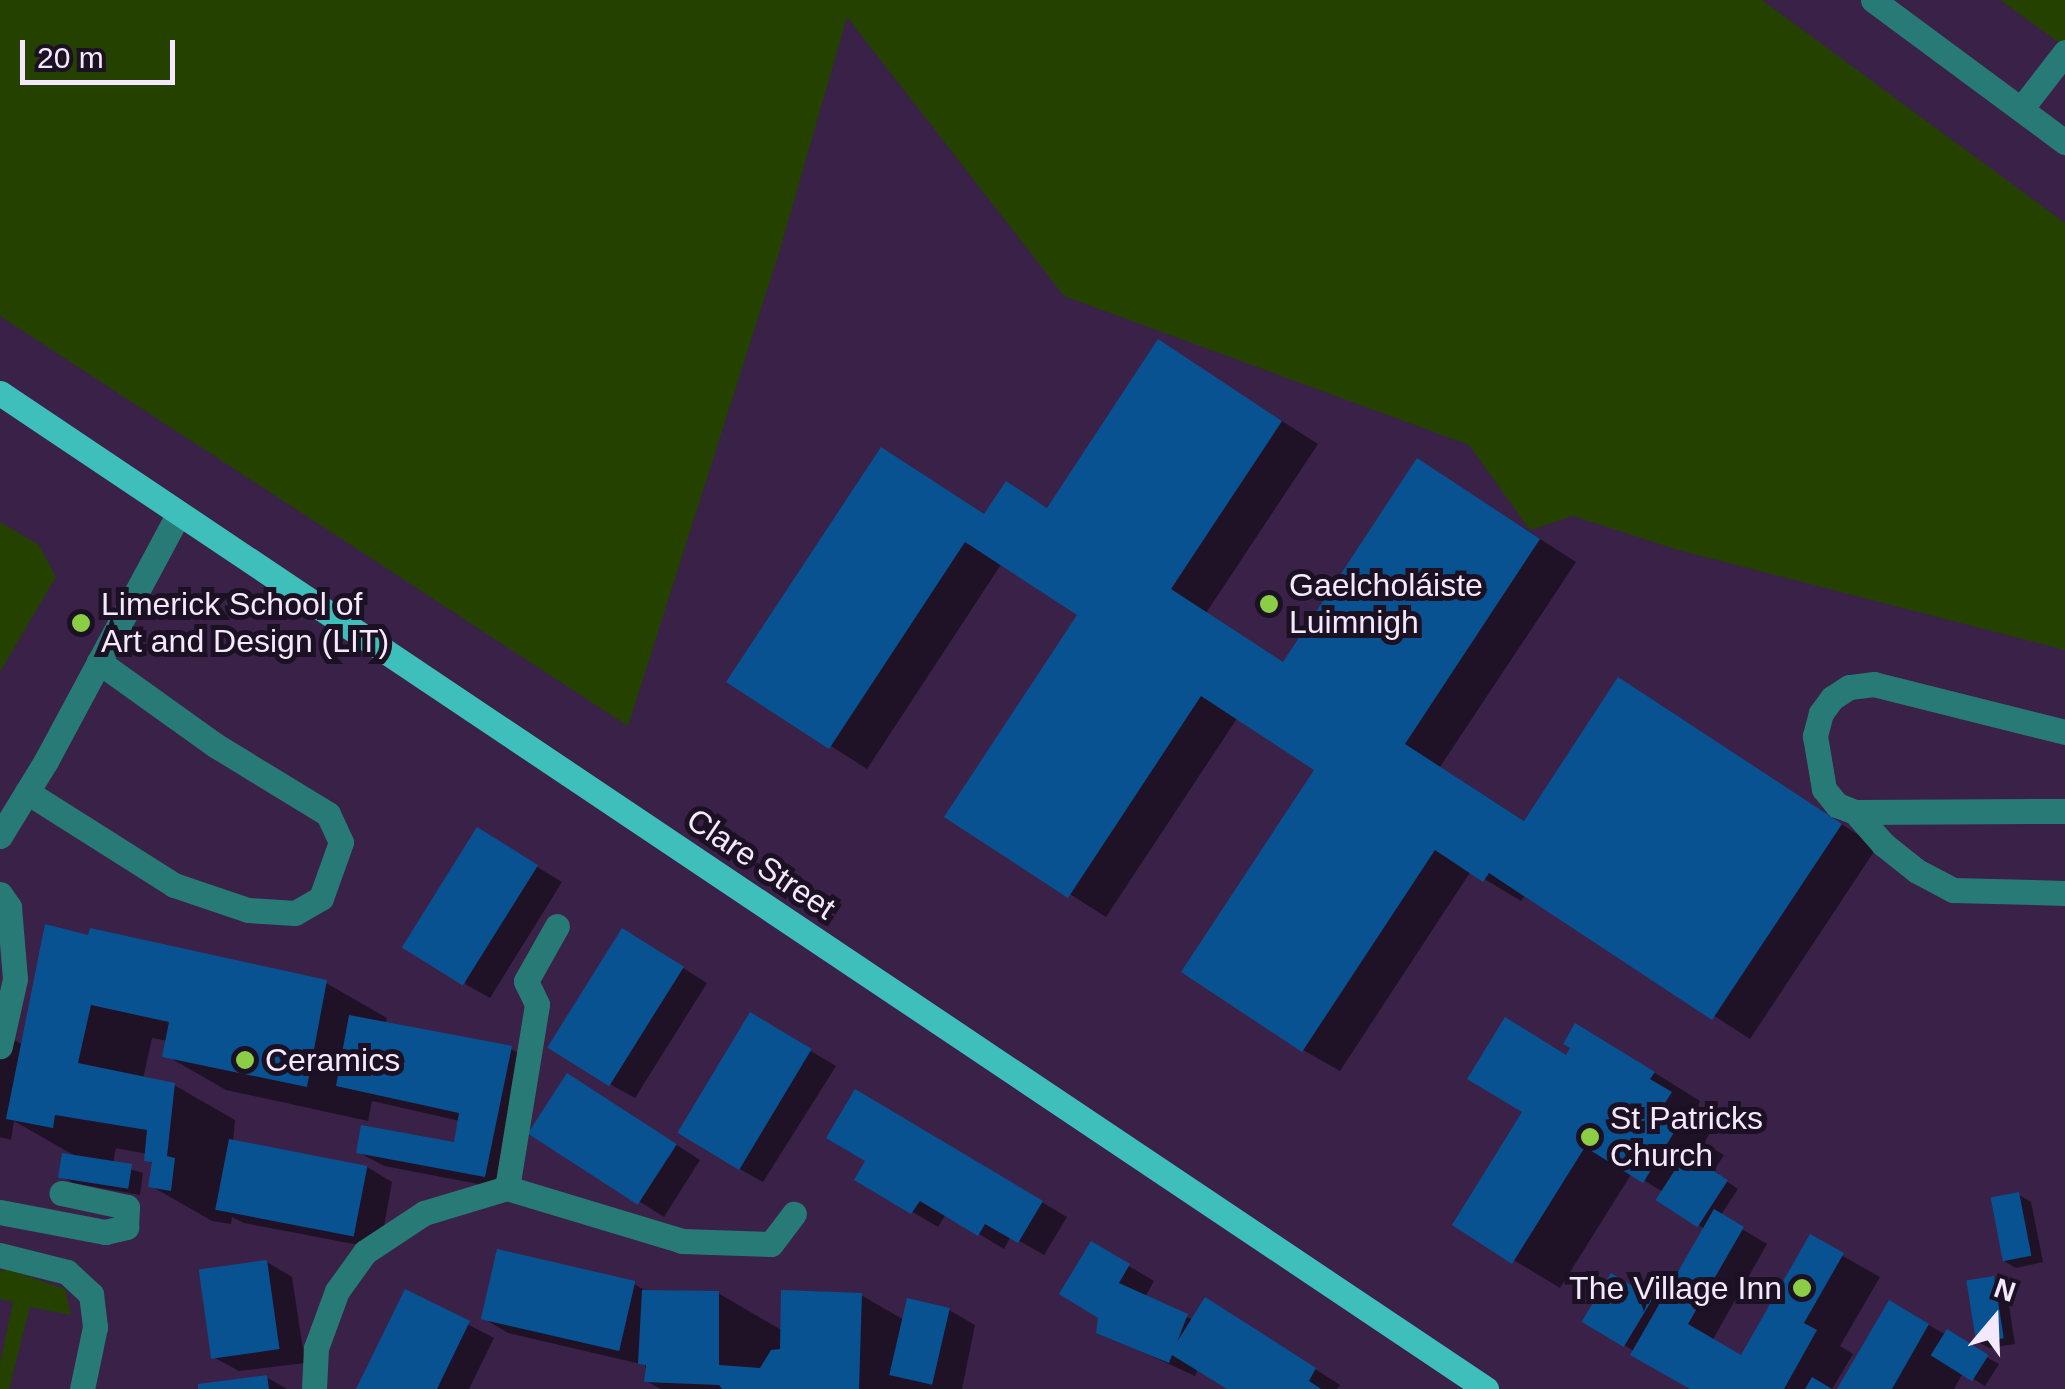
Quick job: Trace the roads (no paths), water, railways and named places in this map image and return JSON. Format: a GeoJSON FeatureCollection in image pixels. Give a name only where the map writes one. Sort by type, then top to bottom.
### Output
{"type":"FeatureCollection","features":[{"type":"Feature","properties":{"kind":"main road","name":"Clare Street"},"geometry":{"type":"LineString","coordinates":[[0,392],[1486,1389]]}},
{"type":"Feature","properties":{"kind":"street"},"geometry":{"type":"LineString","coordinates":[[1874,0],[2065,142]]}},
{"type":"Feature","properties":{"kind":"street"},"geometry":{"type":"LineString","coordinates":[[2021,110],[2065,52]]}},
{"type":"Feature","properties":{"kind":"street"},"geometry":{"type":"LineString","coordinates":[[0,836],[178,513]]}},
{"type":"Feature","properties":{"kind":"street"},"geometry":{"type":"LineString","coordinates":[[27,792],[174,886],[248,910],[295,913],[321,898],[341,842],[328,814],[214,745],[99,662]]}},
{"type":"Feature","properties":{"kind":"street"},"geometry":{"type":"LineString","coordinates":[[2065,732],[1874,684],[1848,686],[1821,712],[1816,736],[1817,764],[1824,789],[1838,805],[1856,812],[2065,811]]}},
{"type":"Feature","properties":{"kind":"street"},"geometry":{"type":"LineString","coordinates":[[1856,812],[1894,853],[1953,890],[2065,893]]}},
{"type":"Feature","properties":{"kind":"street"},"geometry":{"type":"LineString","coordinates":[[0,894],[9,908],[16,979],[0,1046]]}},
{"type":"Feature","properties":{"kind":"street"},"geometry":{"type":"LineString","coordinates":[[507,1188],[537,1004],[526,981],[558,926]]}},
{"type":"Feature","properties":{"kind":"street"},"geometry":{"type":"LineString","coordinates":[[314,1389],[316,1348],[337,1291],[365,1252],[424,1213],[507,1188],[682,1241],[771,1244],[794,1214]]}},
{"type":"Feature","properties":{"kind":"street"},"geometry":{"type":"LineString","coordinates":[[0,1212],[105,1232],[126,1226],[127,1207],[61,1193]]}},
{"type":"Feature","properties":{"kind":"street"},"geometry":{"type":"LineString","coordinates":[[0,1256],[68,1272],[91,1294],[95,1327],[82,1389]]}},
{"type":"Feature","properties":{"kind":"place","name":"Gaelcholáiste Luimnigh"},"geometry":{"type":"Point","coordinates":[1269,604]}},
{"type":"Feature","properties":{"kind":"place","name":"Limerick School of Art and Design (LIT)"},"geometry":{"type":"Point","coordinates":[81,623]}},
{"type":"Feature","properties":{"kind":"place","name":"Ceramics"},"geometry":{"type":"Point","coordinates":[245,1060]}},
{"type":"Feature","properties":{"kind":"place","name":"St Patricks Church"},"geometry":{"type":"Point","coordinates":[1590,1137]}},
{"type":"Feature","properties":{"kind":"place","name":"The Village Inn"},"geometry":{"type":"Point","coordinates":[1802,1288]}}]}
